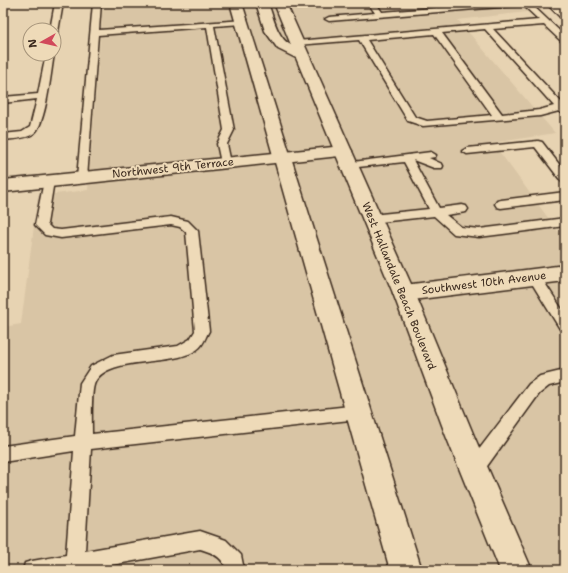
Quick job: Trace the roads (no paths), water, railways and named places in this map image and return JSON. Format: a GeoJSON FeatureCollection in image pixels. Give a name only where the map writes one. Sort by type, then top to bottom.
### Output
{"type":"FeatureCollection","features":[{"type":"Feature","properties":{"kind":"main road"},"geometry":{"type":"LineString","coordinates":[[236,3],[406,570]]}},
{"type":"Feature","properties":{"kind":"main road"},"geometry":{"type":"LineString","coordinates":[[262,3],[272,30],[283,46],[303,56]]}},
{"type":"Feature","properties":{"kind":"main road","name":"West Hallandale Beach Boulevard"},"geometry":{"type":"LineString","coordinates":[[280,3],[371,219],[404,293],[474,470],[516,570]]}},
{"type":"Feature","properties":{"kind":"main road"},"geometry":{"type":"LineString","coordinates":[[552,3],[565,14]]}},
{"type":"Feature","properties":{"kind":"main road","name":"Northwest 9th Terrace"},"geometry":{"type":"LineString","coordinates":[[3,186],[283,157],[346,158]]}},
{"type":"Feature","properties":{"kind":"main road","name":"Southwest 10th Avenue"},"geometry":{"type":"LineString","coordinates":[[404,293],[565,273]]}},
{"type":"Feature","properties":{"kind":"lane"},"geometry":{"type":"LineString","coordinates":[[56,22],[59,3]]}},
{"type":"Feature","properties":{"kind":"lane"},"geometry":{"type":"LineString","coordinates":[[82,178],[96,3]]}},
{"type":"Feature","properties":{"kind":"lane"},"geometry":{"type":"LineString","coordinates":[[372,3],[380,15]]}},
{"type":"Feature","properties":{"kind":"lane"},"geometry":{"type":"LineString","coordinates":[[329,19],[526,3],[565,40]]}},
{"type":"Feature","properties":{"kind":"lane"},"geometry":{"type":"LineString","coordinates":[[94,33],[242,22]]}},
{"type":"Feature","properties":{"kind":"lane"},"geometry":{"type":"LineString","coordinates":[[297,43],[546,22]]}},
{"type":"Feature","properties":{"kind":"lane"},"geometry":{"type":"LineString","coordinates":[[210,24],[229,130],[222,144],[226,163]]}},
{"type":"Feature","properties":{"kind":"lane"},"geometry":{"type":"LineString","coordinates":[[487,27],[563,108]]}},
{"type":"Feature","properties":{"kind":"lane"},"geometry":{"type":"LineString","coordinates":[[436,31],[499,117]]}},
{"type":"Feature","properties":{"kind":"lane"},"geometry":{"type":"LineString","coordinates":[[362,38],[411,119],[426,124],[540,113],[563,108]]}},
{"type":"Feature","properties":{"kind":"lane"},"geometry":{"type":"LineString","coordinates":[[3,137],[22,136],[30,133],[36,127],[48,62]]}},
{"type":"Feature","properties":{"kind":"lane"},"geometry":{"type":"LineString","coordinates":[[3,100],[42,96]]}},
{"type":"Feature","properties":{"kind":"lane"},"geometry":{"type":"LineString","coordinates":[[467,151],[538,144],[565,179]]}},
{"type":"Feature","properties":{"kind":"lane"},"geometry":{"type":"LineString","coordinates":[[474,162],[492,149]]}},
{"type":"Feature","properties":{"kind":"lane"},"geometry":{"type":"LineString","coordinates":[[346,158],[412,158],[431,155]]}},
{"type":"Feature","properties":{"kind":"lane"},"geometry":{"type":"LineString","coordinates":[[412,158],[438,166]]}},
{"type":"Feature","properties":{"kind":"lane"},"geometry":{"type":"LineString","coordinates":[[412,158],[436,212],[458,231],[479,233],[565,222]]}},
{"type":"Feature","properties":{"kind":"lane"},"geometry":{"type":"LineString","coordinates":[[48,181],[41,226],[49,232],[61,234],[171,221],[184,224],[192,231],[202,331],[195,343],[180,351],[112,361],[96,370],[86,383],[75,562]]}},
{"type":"Feature","properties":{"kind":"lane"},"geometry":{"type":"LineString","coordinates":[[498,199],[529,200],[565,196]]}},
{"type":"Feature","properties":{"kind":"lane"},"geometry":{"type":"LineString","coordinates":[[371,219],[450,210],[460,204]]}},
{"type":"Feature","properties":{"kind":"lane"},"geometry":{"type":"LineString","coordinates":[[534,276],[565,325]]}},
{"type":"Feature","properties":{"kind":"lane"},"geometry":{"type":"LineString","coordinates":[[474,470],[534,389],[545,380],[565,376]]}},
{"type":"Feature","properties":{"kind":"lane"},"geometry":{"type":"LineString","coordinates":[[3,454],[83,442],[359,412]]}},
{"type":"Feature","properties":{"kind":"lane"},"geometry":{"type":"LineString","coordinates":[[32,570],[200,540],[220,546],[234,562],[235,570]]}}]}
